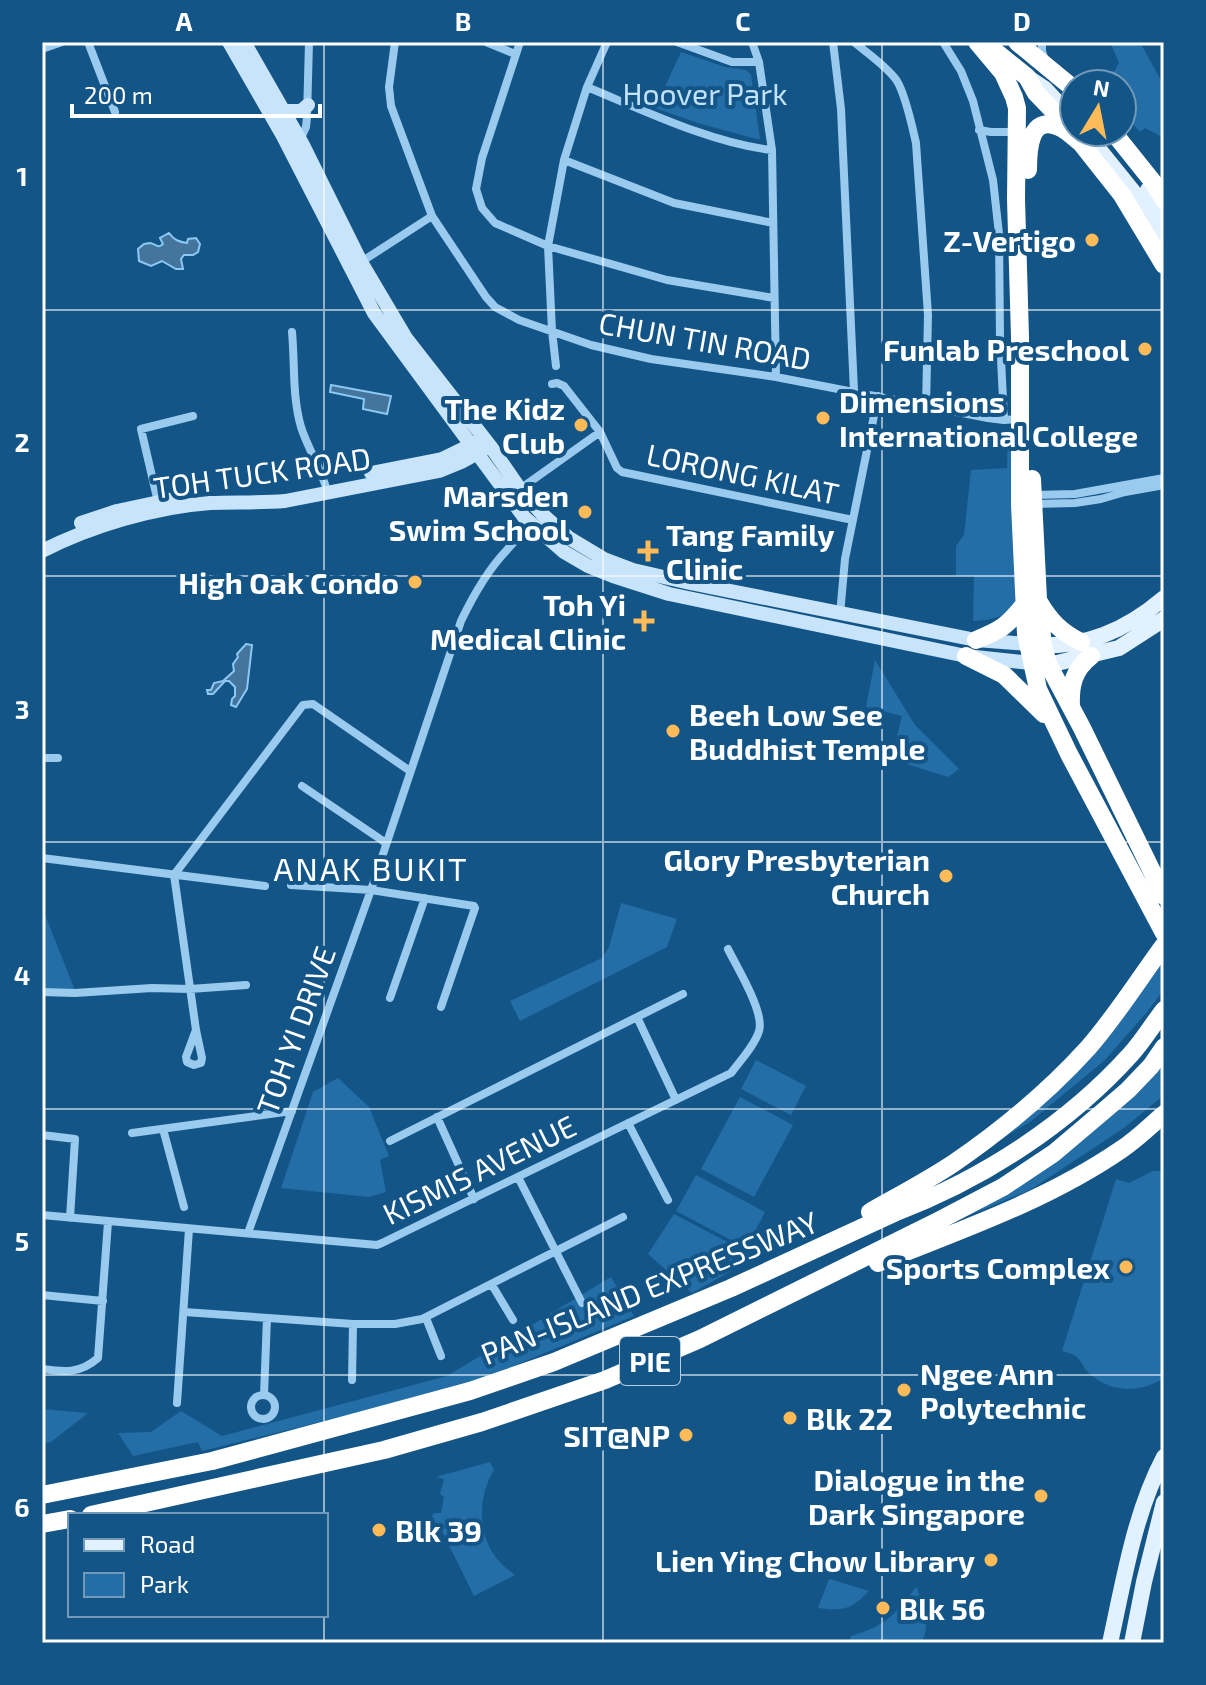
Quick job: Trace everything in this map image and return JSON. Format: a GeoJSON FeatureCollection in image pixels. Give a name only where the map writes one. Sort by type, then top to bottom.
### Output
{"type":"FeatureCollection","features":[{"type":"Feature","properties":{"kind":"highway"},"geometry":{"type":"LineString","coordinates":[[977,42],[1003,73],[1017,108],[1012,420],[1026,499]]}},
{"type":"Feature","properties":{"kind":"highway"},"geometry":{"type":"LineString","coordinates":[[984,42],[1027,77],[1036,93],[1058,114]]}},
{"type":"Feature","properties":{"kind":"highway"},"geometry":{"type":"LineString","coordinates":[[1017,42],[1058,75]]}},
{"type":"Feature","properties":{"kind":"highway"},"geometry":{"type":"LineString","coordinates":[[1058,127],[1040,127],[1033,134],[1028,149],[1026,499],[1031,602],[1026,634],[1071,708],[1164,896]]}},
{"type":"Feature","properties":{"kind":"highway"},"geometry":{"type":"LineString","coordinates":[[1090,148],[1164,265]]}},
{"type":"Feature","properties":{"kind":"highway"},"geometry":{"type":"LineString","coordinates":[[1126,148],[1164,200]]}},
{"type":"Feature","properties":{"kind":"highway"},"geometry":{"type":"LineString","coordinates":[[1031,602],[1007,625],[971,648],[1055,724]]}},
{"type":"Feature","properties":{"kind":"highway"},"geometry":{"type":"LineString","coordinates":[[1031,602],[1056,627],[1086,649],[1084,662],[1075,674],[1071,708]]}},
{"type":"Feature","properties":{"kind":"highway"},"geometry":{"type":"LineString","coordinates":[[1038,654],[1038,689],[1164,933]]}},
{"type":"Feature","properties":{"kind":"highway"},"geometry":{"type":"LineString","coordinates":[[845,1236],[852,1224],[955,1162],[1008,1123],[1052,1084],[1088,1047],[1164,945]]}},
{"type":"Feature","properties":{"kind":"highway","name":"PAN-ISLAND EXPRESSWAY"},"geometry":{"type":"LineString","coordinates":[[42,1495],[212,1461],[470,1391],[569,1356],[731,1288],[922,1202],[985,1169],[1053,1125],[1087,1097],[1132,1053],[1164,1010]]}},
{"type":"Feature","properties":{"kind":"highway","name":"PAN-ISLAND EXPRESSWAY"},"geometry":{"type":"LineString","coordinates":[[100,1513],[384,1450],[482,1422],[605,1380],[700,1339],[1003,1187],[1054,1153],[1128,1090],[1164,1047]]}},
{"type":"Feature","properties":{"kind":"highway"},"geometry":{"type":"LineString","coordinates":[[812,1283],[834,1280],[997,1216],[1055,1189],[1122,1149],[1164,1114]]}},
{"type":"Feature","properties":{"kind":"highway"},"geometry":{"type":"LineString","coordinates":[[42,1524],[68,1519]]}},
{"type":"Feature","properties":{"kind":"main road"},"geometry":{"type":"LineString","coordinates":[[229,42],[295,146],[406,338],[481,445],[508,496],[537,519],[586,550],[633,570],[840,614],[971,648]]}},
{"type":"Feature","properties":{"kind":"main road"},"geometry":{"type":"LineString","coordinates":[[244,42],[284,111],[295,146],[374,313],[520,489],[537,519],[564,552],[588,566],[669,594],[971,648],[1038,654],[1052,646],[1119,648],[1164,619]]}},
{"type":"Feature","properties":{"kind":"main road"},"geometry":{"type":"LineString","coordinates":[[1027,77],[1058,103]]}},
{"type":"Feature","properties":{"kind":"main road"},"geometry":{"type":"LineString","coordinates":[[284,111],[301,111],[308,105]]}},
{"type":"Feature","properties":{"kind":"main road"},"geometry":{"type":"LineString","coordinates":[[1093,148],[1135,194],[1164,245]]}},
{"type":"Feature","properties":{"kind":"main road"},"geometry":{"type":"LineString","coordinates":[[1116,148],[1145,185],[1164,217]]}},
{"type":"Feature","properties":{"kind":"main road","name":"TOH TUCK ROAD"},"geometry":{"type":"LineString","coordinates":[[42,551],[77,533],[162,511],[213,503],[285,501],[326,487],[442,459],[481,445]]}},
{"type":"Feature","properties":{"kind":"main road","name":"TOH TUCK ROAD"},"geometry":{"type":"LineString","coordinates":[[42,541],[76,524],[158,502],[326,487]]}},
{"type":"Feature","properties":{"kind":"main road"},"geometry":{"type":"LineString","coordinates":[[1086,649],[1164,598]]}},
{"type":"Feature","properties":{"kind":"main road"},"geometry":{"type":"LineString","coordinates":[[1110,1643],[1138,1520],[1164,1457]]}},
{"type":"Feature","properties":{"kind":"main road"},"geometry":{"type":"LineString","coordinates":[[1132,1643],[1152,1544],[1164,1502]]}},
{"type":"Feature","properties":{"kind":"street"},"geometry":{"type":"LineString","coordinates":[[42,49],[62,42]]}},
{"type":"Feature","properties":{"kind":"street"},"geometry":{"type":"LineString","coordinates":[[88,42],[115,112]]}},
{"type":"Feature","properties":{"kind":"street"},"geometry":{"type":"LineString","coordinates":[[295,146],[306,127],[309,42]]}},
{"type":"Feature","properties":{"kind":"street","name":"CHUN TIN ROAD"},"geometry":{"type":"LineString","coordinates":[[395,42],[389,87],[391,106],[432,216],[495,307],[519,320],[591,345],[651,359],[776,377],[926,407],[1012,420]]}},
{"type":"Feature","properties":{"kind":"street"},"geometry":{"type":"LineString","coordinates":[[486,42],[515,54]]}},
{"type":"Feature","properties":{"kind":"street"},"geometry":{"type":"LineString","coordinates":[[520,42],[482,158],[476,189],[482,208],[495,223],[548,246],[667,280],[774,298]]}},
{"type":"Feature","properties":{"kind":"street"},"geometry":{"type":"LineString","coordinates":[[556,366],[548,246],[564,160],[587,87],[607,42]]}},
{"type":"Feature","properties":{"kind":"street"},"geometry":{"type":"LineString","coordinates":[[677,42],[732,62],[759,62]]}},
{"type":"Feature","properties":{"kind":"street"},"geometry":{"type":"LineString","coordinates":[[752,42],[759,62],[772,150],[776,377]]}},
{"type":"Feature","properties":{"kind":"street"},"geometry":{"type":"LineString","coordinates":[[833,42],[841,109],[854,391]]}},
{"type":"Feature","properties":{"kind":"street"},"geometry":{"type":"LineString","coordinates":[[854,42],[897,81],[916,143],[928,315],[926,407]]}},
{"type":"Feature","properties":{"kind":"street"},"geometry":{"type":"LineString","coordinates":[[943,42],[961,71],[973,101],[993,180],[999,234],[1000,338],[1012,420]]}},
{"type":"Feature","properties":{"kind":"street"},"geometry":{"type":"LineString","coordinates":[[1042,42],[1047,65]]}},
{"type":"Feature","properties":{"kind":"street"},"geometry":{"type":"LineString","coordinates":[[587,87],[724,140],[772,150]]}},
{"type":"Feature","properties":{"kind":"street"},"geometry":{"type":"LineString","coordinates":[[979,130],[1016,132]]}},
{"type":"Feature","properties":{"kind":"street"},"geometry":{"type":"LineString","coordinates":[[982,141],[994,132]]}},
{"type":"Feature","properties":{"kind":"street"},"geometry":{"type":"LineString","coordinates":[[564,160],[674,203],[773,223]]}},
{"type":"Feature","properties":{"kind":"street"},"geometry":{"type":"LineString","coordinates":[[361,262],[432,216]]}},
{"type":"Feature","properties":{"kind":"street"},"geometry":{"type":"LineString","coordinates":[[292,332],[294,389],[301,426],[326,487]]}},
{"type":"Feature","properties":{"kind":"street","name":"LORONG KILAT"},"geometry":{"type":"LineString","coordinates":[[552,384],[564,386],[600,432],[617,468],[622,472],[853,520]]}},
{"type":"Feature","properties":{"kind":"street"},"geometry":{"type":"LineString","coordinates":[[840,614],[845,559],[878,396]]}},
{"type":"Feature","properties":{"kind":"street","name":"TOH TUCK ROAD"},"geometry":{"type":"LineString","coordinates":[[158,502],[141,429],[193,416]]}},
{"type":"Feature","properties":{"kind":"street"},"geometry":{"type":"LineString","coordinates":[[520,489],[600,432]]}},
{"type":"Feature","properties":{"kind":"street"},"geometry":{"type":"LineString","coordinates":[[1026,499],[1075,494],[1164,478]]}},
{"type":"Feature","properties":{"kind":"street"},"geometry":{"type":"LineString","coordinates":[[1026,499],[1075,503],[1164,485]]}},
{"type":"Feature","properties":{"kind":"street","name":"TOH YI DRIVE"},"geometry":{"type":"LineString","coordinates":[[248,1233],[371,890],[461,621],[495,563],[537,519]]}},
{"type":"Feature","properties":{"kind":"street"},"geometry":{"type":"LineString","coordinates":[[196,1030],[174,875],[303,705],[313,704],[410,771]]}},
{"type":"Feature","properties":{"kind":"street"},"geometry":{"type":"LineString","coordinates":[[42,758],[58,758]]}},
{"type":"Feature","properties":{"kind":"street"},"geometry":{"type":"LineString","coordinates":[[302,786],[386,843]]}},
{"type":"Feature","properties":{"kind":"street"},"geometry":{"type":"LineString","coordinates":[[42,858],[265,886]]}},
{"type":"Feature","properties":{"kind":"street"},"geometry":{"type":"LineString","coordinates":[[291,885],[371,890],[467,904],[475,908],[441,1007]]}},
{"type":"Feature","properties":{"kind":"street"},"geometry":{"type":"LineString","coordinates":[[390,998],[425,898]]}},
{"type":"Feature","properties":{"kind":"street","name":"KISMIS AVENUE"},"geometry":{"type":"LineString","coordinates":[[42,1215],[380,1244],[731,1073],[760,1030],[761,1021],[728,949]]}},
{"type":"Feature","properties":{"kind":"street"},"geometry":{"type":"LineString","coordinates":[[42,992],[246,985]]}},
{"type":"Feature","properties":{"kind":"street"},"geometry":{"type":"LineString","coordinates":[[390,1141],[683,994]]}},
{"type":"Feature","properties":{"kind":"street"},"geometry":{"type":"LineString","coordinates":[[637,1017],[676,1100]]}},
{"type":"Feature","properties":{"kind":"street"},"geometry":{"type":"LineString","coordinates":[[132,1133],[292,1111]]}},
{"type":"Feature","properties":{"kind":"street"},"geometry":{"type":"LineString","coordinates":[[437,1117],[474,1199]]}},
{"type":"Feature","properties":{"kind":"street"},"geometry":{"type":"LineString","coordinates":[[628,1123],[668,1200]]}},
{"type":"Feature","properties":{"kind":"street"},"geometry":{"type":"LineString","coordinates":[[163,1129],[184,1207]]}},
{"type":"Feature","properties":{"kind":"street"},"geometry":{"type":"LineString","coordinates":[[42,1135],[75,1139],[70,1218]]}},
{"type":"Feature","properties":{"kind":"street"},"geometry":{"type":"LineString","coordinates":[[518,1177],[582,1303]]}},
{"type":"Feature","properties":{"kind":"street"},"geometry":{"type":"LineString","coordinates":[[184,1312],[353,1324],[395,1324],[426,1318],[623,1217]]}},
{"type":"Feature","properties":{"kind":"street"},"geometry":{"type":"LineString","coordinates":[[42,1369],[78,1371],[98,1358],[108,1222]]}},
{"type":"Feature","properties":{"kind":"street"},"geometry":{"type":"LineString","coordinates":[[177,1403],[189,1229]]}},
{"type":"Feature","properties":{"kind":"street"},"geometry":{"type":"LineString","coordinates":[[492,1285],[513,1320]]}},
{"type":"Feature","properties":{"kind":"street"},"geometry":{"type":"LineString","coordinates":[[42,1295],[103,1301]]}},
{"type":"Feature","properties":{"kind":"street"},"geometry":{"type":"LineString","coordinates":[[264,1395],[267,1318]]}},
{"type":"Feature","properties":{"kind":"street"},"geometry":{"type":"LineString","coordinates":[[426,1318],[441,1356]]}},
{"type":"Feature","properties":{"kind":"street"},"geometry":{"type":"LineString","coordinates":[[352,1380],[353,1324]]}},
{"type":"Feature","properties":{"kind":"green space"},"geometry":{"type":"Polygon","coordinates":[[[1110,42],[1140,42],[1164,86],[1164,138],[1145,128],[1140,132],[1138,130],[1138,68],[1116,68],[1119,63],[1110,42]]]}},
{"type":"Feature","properties":{"kind":"green space","name":"Hoover Park"},"geometry":{"type":"Polygon","coordinates":[[[681,52],[725,67],[746,70],[751,75],[760,140],[655,108],[681,52]]]}},
{"type":"Feature","properties":{"kind":"green space"},"geometry":{"type":"Polygon","coordinates":[[[1008,431],[1014,431],[1020,442],[1015,607],[996,618],[973,621],[974,576],[956,576],[956,546],[964,535],[971,470],[1007,468],[1008,431]]]}},
{"type":"Feature","properties":{"kind":"green space"},"geometry":{"type":"Polygon","coordinates":[[[875,660],[915,725],[959,769],[948,777],[891,759],[902,716],[866,707],[875,660]]]}},
{"type":"Feature","properties":{"kind":"green space"},"geometry":{"type":"Polygon","coordinates":[[[621,903],[677,919],[667,947],[520,1021],[510,1001],[602,958],[609,947],[621,903]]]}},
{"type":"Feature","properties":{"kind":"green space"},"geometry":{"type":"Polygon","coordinates":[[[42,907],[76,993],[42,992],[42,907]]]}},
{"type":"Feature","properties":{"kind":"green space"},"geometry":{"type":"Polygon","coordinates":[[[1159,960],[1164,967],[1164,989],[1105,1060],[1030,1122],[966,1159],[1023,1117],[1159,960]]]}},
{"type":"Feature","properties":{"kind":"green space"},"geometry":{"type":"Polygon","coordinates":[[[756,1060],[806,1086],[791,1115],[741,1089],[756,1060]]]}},
{"type":"Feature","properties":{"kind":"green space"},"geometry":{"type":"Polygon","coordinates":[[[1164,1060],[1164,1095],[1124,1128],[1030,1190],[960,1219],[1164,1060]]]}},
{"type":"Feature","properties":{"kind":"green space"},"geometry":{"type":"Polygon","coordinates":[[[338,1078],[369,1107],[389,1156],[380,1160],[386,1192],[369,1197],[281,1188],[313,1092],[338,1078]]]}},
{"type":"Feature","properties":{"kind":"green space"},"geometry":{"type":"Polygon","coordinates":[[[740,1097],[793,1125],[754,1197],[701,1169],[740,1097]]]}},
{"type":"Feature","properties":{"kind":"green space","name":"Sports Complex"},"geometry":{"type":"Polygon","coordinates":[[[1153,1171],[1164,1171],[1164,1378],[1146,1386],[1117,1388],[1099,1381],[1078,1358],[1062,1351],[1116,1179],[1129,1183],[1153,1171]]]}},
{"type":"Feature","properties":{"kind":"green space"},"geometry":{"type":"Polygon","coordinates":[[[696,1175],[765,1212],[746,1248],[676,1211],[696,1175]]]}},
{"type":"Feature","properties":{"kind":"green space"},"geometry":{"type":"Polygon","coordinates":[[[674,1214],[756,1257],[692,1293],[648,1254],[674,1214]]]}},
{"type":"Feature","properties":{"kind":"green space"},"geometry":{"type":"Polygon","coordinates":[[[611,1277],[634,1316],[463,1387],[202,1451],[198,1442],[133,1456],[118,1433],[151,1432],[181,1411],[222,1436],[447,1376],[611,1277]]]}},
{"type":"Feature","properties":{"kind":"green space"},"geometry":{"type":"Polygon","coordinates":[[[42,1409],[88,1413],[51,1442],[42,1444],[42,1409]]]}},
{"type":"Feature","properties":{"kind":"green space"},"geometry":{"type":"Polygon","coordinates":[[[490,1462],[494,1470],[482,1505],[484,1529],[492,1552],[515,1575],[474,1596],[432,1516],[441,1513],[444,1497],[440,1494],[444,1479],[436,1477],[490,1462]]]}},
{"type":"Feature","properties":{"kind":"green space"},"geometry":{"type":"Polygon","coordinates":[[[829,1579],[869,1591],[846,1608],[818,1608],[829,1579]]]}},
{"type":"Feature","properties":{"kind":"green space"},"geometry":{"type":"Polygon","coordinates":[[[916,1587],[925,1615],[926,1629],[922,1643],[849,1643],[851,1636],[889,1618],[916,1587]]]}},
{"type":"Feature","properties":{"kind":"shaded area"},"geometry":{"type":"Polygon","coordinates":[[[169,233],[187,243],[188,239],[196,238],[200,244],[198,252],[184,255],[181,259],[183,269],[176,269],[162,261],[151,266],[139,261],[138,249],[144,244],[163,244],[160,238],[169,233]]]}},
{"type":"Feature","properties":{"kind":"shaded area"},"geometry":{"type":"Polygon","coordinates":[[[331,385],[391,396],[387,414],[363,409],[364,399],[330,392],[331,385]]]}},
{"type":"Feature","properties":{"kind":"shaded area"},"geometry":{"type":"Polygon","coordinates":[[[246,644],[252,645],[247,689],[236,707],[231,705],[235,687],[229,681],[225,681],[213,694],[208,694],[207,690],[234,671],[237,654],[246,644]]]}},
{"type":"Feature","properties":{"kind":"place","name":"Z-Vertigo"},"geometry":{"type":"Point","coordinates":[1092,240]}},
{"type":"Feature","properties":{"kind":"place","name":"Funlab Preschool"},"geometry":{"type":"Point","coordinates":[1145,349]}},
{"type":"Feature","properties":{"kind":"place","name":"Dimensions International College"},"geometry":{"type":"Point","coordinates":[823,418]}},
{"type":"Feature","properties":{"kind":"place","name":"The Kidz Club"},"geometry":{"type":"Point","coordinates":[581,425]}},
{"type":"Feature","properties":{"kind":"place","name":"Marsden Swim School"},"geometry":{"type":"Point","coordinates":[585,512]}},
{"type":"Feature","properties":{"kind":"place","name":"Tang Family Clinic"},"geometry":{"type":"Point","coordinates":[648,551]}},
{"type":"Feature","properties":{"kind":"place","name":"High Oak Condo"},"geometry":{"type":"Point","coordinates":[415,582]}},
{"type":"Feature","properties":{"kind":"place","name":"Toh Yi Medical Clinic"},"geometry":{"type":"Point","coordinates":[644,621]}},
{"type":"Feature","properties":{"kind":"place","name":"Beeh Low See Buddhist Temple"},"geometry":{"type":"Point","coordinates":[673,731]}},
{"type":"Feature","properties":{"kind":"place","name":"Glory Presbyterian Church"},"geometry":{"type":"Point","coordinates":[946,876]}},
{"type":"Feature","properties":{"kind":"place","name":"Sports Complex"},"geometry":{"type":"Point","coordinates":[1126,1267]}},
{"type":"Feature","properties":{"kind":"place","name":"Ngee Ann Polytechnic"},"geometry":{"type":"Point","coordinates":[904,1390]}},
{"type":"Feature","properties":{"kind":"place","name":"Blk 22"},"geometry":{"type":"Point","coordinates":[790,1418]}},
{"type":"Feature","properties":{"kind":"place","name":"SIT@NP"},"geometry":{"type":"Point","coordinates":[686,1435]}},
{"type":"Feature","properties":{"kind":"place","name":"Dialogue in the Dark Singapore"},"geometry":{"type":"Point","coordinates":[1041,1496]}},
{"type":"Feature","properties":{"kind":"place","name":"Blk 39"},"geometry":{"type":"Point","coordinates":[379,1530]}},
{"type":"Feature","properties":{"kind":"place","name":"Lien Ying Chow Library"},"geometry":{"type":"Point","coordinates":[991,1560]}},
{"type":"Feature","properties":{"kind":"place","name":"Blk 56"},"geometry":{"type":"Point","coordinates":[883,1608]}},
{"type":"Feature","properties":{"kind":"district","name":"ANAK BUKIT"},"geometry":{"type":"Point","coordinates":[371,868]}}]}
